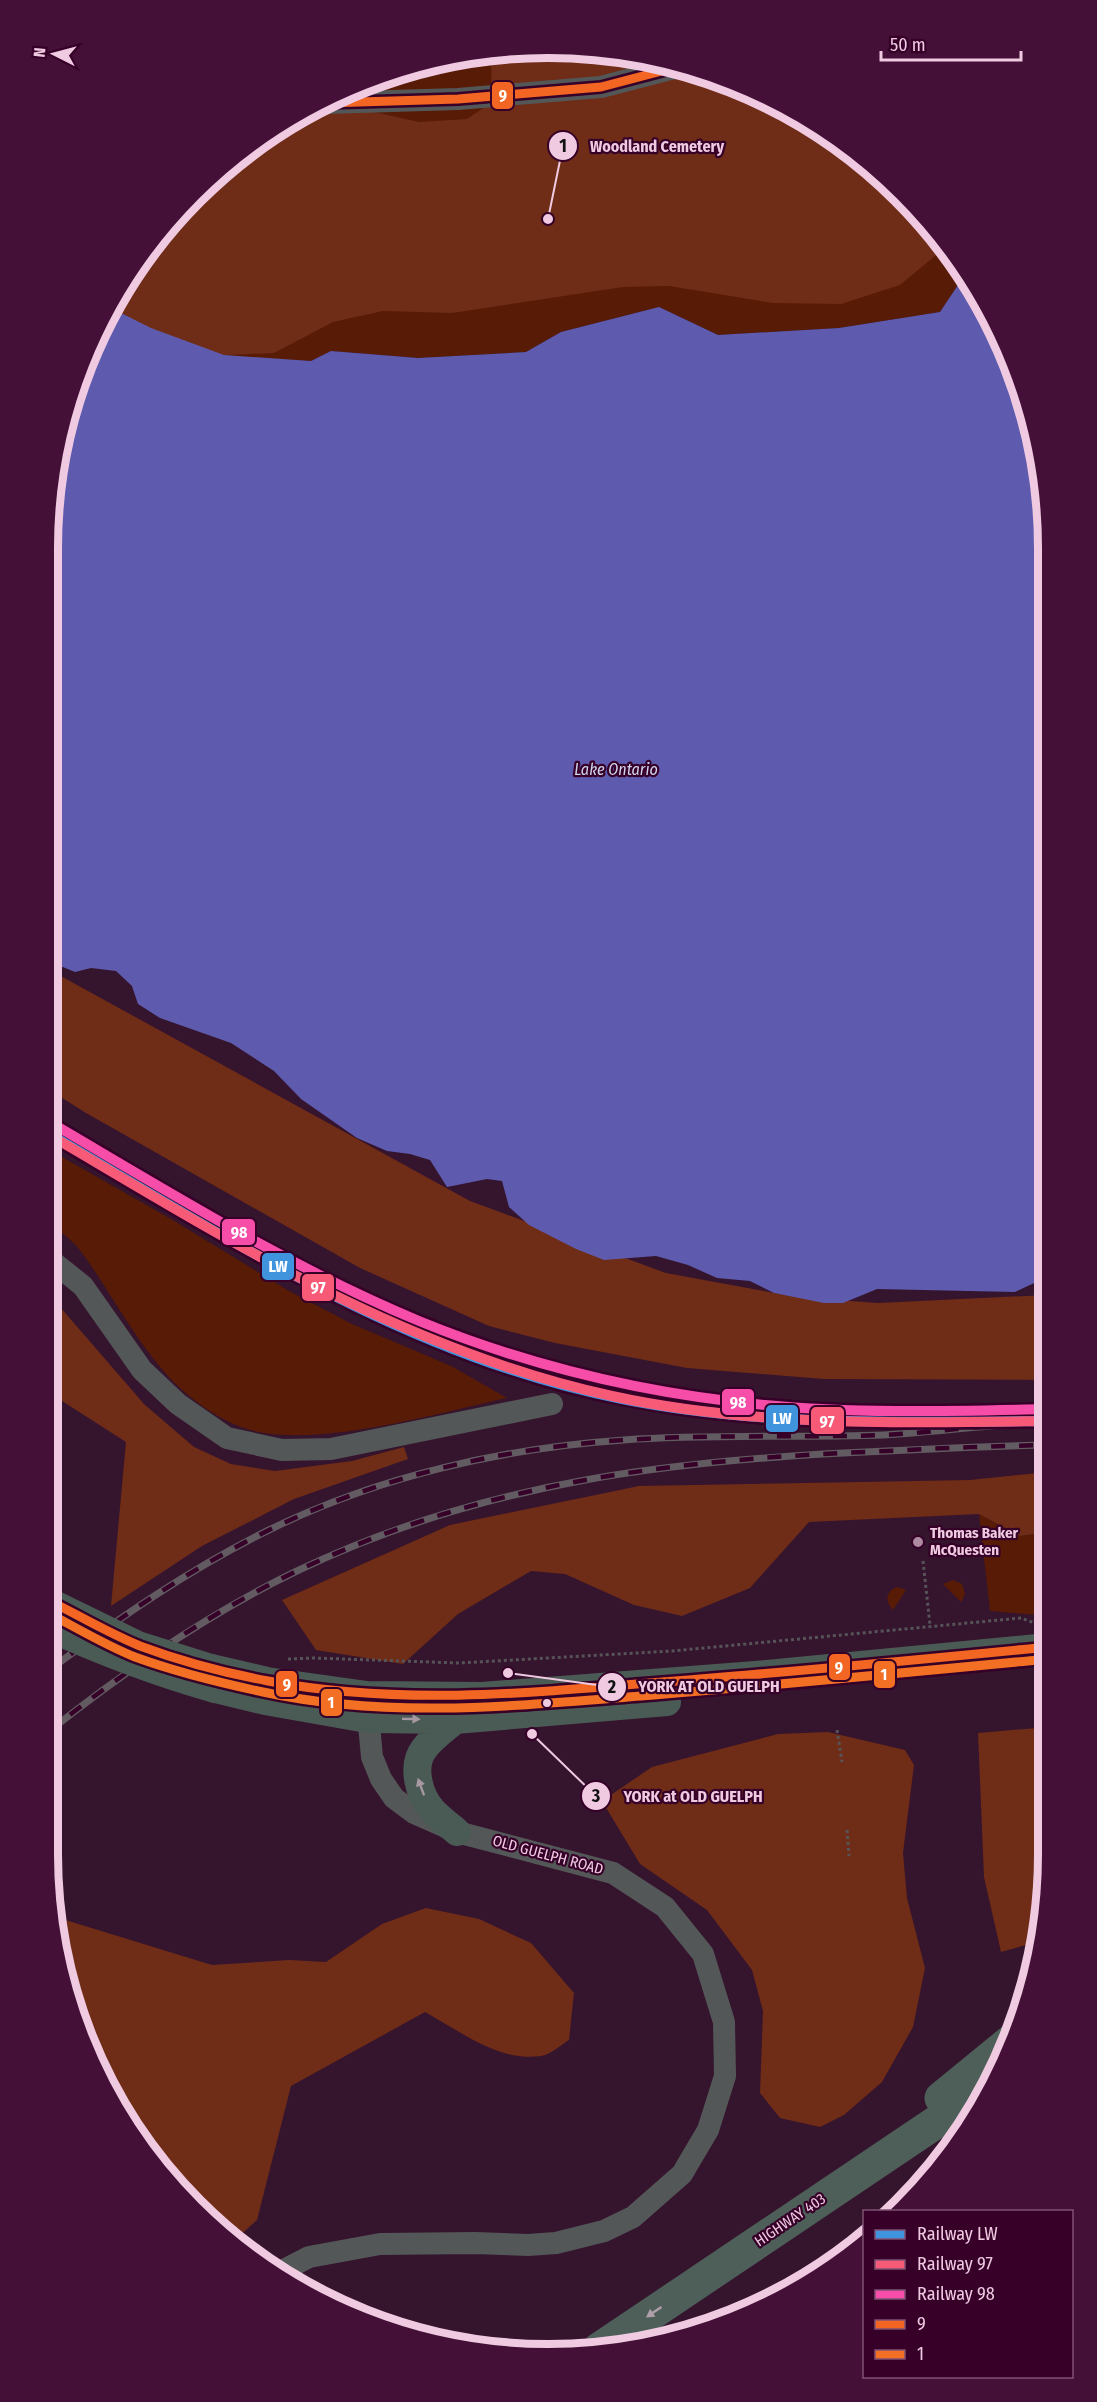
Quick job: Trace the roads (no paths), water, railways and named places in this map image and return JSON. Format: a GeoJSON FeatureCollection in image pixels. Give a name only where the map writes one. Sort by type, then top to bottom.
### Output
{"type":"FeatureCollection","features":[{"type":"Feature","properties":{"kind":"highway"},"geometry":{"type":"LineString","coordinates":[[687,2289],[844,2167],[963,2082],[995,2055]]}},
{"type":"Feature","properties":{"kind":"highway","name":"HIGHWAY 403"},"geometry":{"type":"LineString","coordinates":[[614,2339],[974,2097]]}},
{"type":"Feature","properties":{"kind":"main road"},"geometry":{"type":"LineString","coordinates":[[58,1613],[213,1678],[267,1681],[368,1707],[455,1720],[768,1693],[1038,1664]]}},
{"type":"Feature","properties":{"kind":"main road"},"geometry":{"type":"LineString","coordinates":[[368,1707],[767,1674],[1038,1638]]}},
{"type":"Feature","properties":{"kind":"main road"},"geometry":{"type":"LineString","coordinates":[[455,1720],[423,1750],[417,1773],[418,1785],[431,1809],[457,1832]]}},
{"type":"Feature","properties":{"kind":"street"},"geometry":{"type":"LineString","coordinates":[[347,102],[458,99],[601,87],[660,72]]}},
{"type":"Feature","properties":{"kind":"street"},"geometry":{"type":"LineString","coordinates":[[58,1266],[82,1286],[142,1371],[178,1404],[227,1438],[282,1450],[331,1449],[552,1404]]}},
{"type":"Feature","properties":{"kind":"street","name":"OLD GUELPH ROAD"},"geometry":{"type":"LineString","coordinates":[[287,2268],[309,2257],[380,2244],[528,2245],[556,2243],[604,2231],[633,2217],[682,2174],[708,2130],[725,2076],[724,2022],[703,1954],[665,1907],[613,1873],[457,1832],[414,1813],[394,1798],[381,1779],[372,1757],[368,1707]]}},
{"type":"Feature","properties":{"kind":"water","name":"Lake Ontario"},"geometry":{"type":"Polygon","coordinates":[[[960,282],[988,332],[1012,391],[1022,422],[1034,485],[1038,548],[1038,1281],[1015,1292],[877,1289],[843,1303],[824,1303],[774,1293],[750,1281],[717,1278],[688,1265],[656,1256],[604,1260],[576,1249],[529,1225],[509,1207],[502,1181],[487,1179],[447,1187],[430,1160],[387,1151],[357,1138],[301,1099],[274,1071],[231,1043],[160,1018],[138,1004],[132,986],[116,971],[91,968],[75,972],[58,965],[58,548],[60,516],[68,453],[75,422],[96,361],[119,313],[224,355],[311,361],[331,351],[418,358],[526,352],[561,332],[659,307],[718,335],[839,328],[940,312],[960,282]]]}},
{"type":"Feature","properties":{"kind":"railway"},"geometry":{"type":"LineString","coordinates":[[58,1664],[156,1595],[241,1544],[313,1510],[355,1494],[443,1468],[534,1450],[624,1440],[884,1435],[1038,1422]]}},
{"type":"Feature","properties":{"kind":"railway"},"geometry":{"type":"LineString","coordinates":[[58,1724],[169,1644],[266,1587],[370,1539],[442,1515],[514,1495],[660,1468],[810,1455],[1038,1445]]}},
{"type":"Feature","properties":{"kind":"rail line","name":"98"},"geometry":{"type":"LineString","coordinates":[[58,1127],[184,1201],[323,1277],[419,1321],[503,1352],[589,1376],[677,1394],[765,1405],[871,1411],[1038,1409]]}},
{"type":"Feature","properties":{"kind":"rail line","name":"LW"},"geometry":{"type":"LineString","coordinates":[[58,1139],[185,1214],[324,1291],[396,1325],[469,1355],[544,1380],[622,1399],[675,1408],[781,1419],[887,1422],[1038,1421]]}},
{"type":"Feature","properties":{"kind":"rail line","name":"97"},"geometry":{"type":"LineString","coordinates":[[58,1140],[251,1252],[320,1288],[462,1351],[536,1376],[612,1396],[666,1406],[774,1418],[883,1422],[1038,1421]]}},
{"type":"Feature","properties":{"kind":"place","name":"Woodland Cemetery"},"geometry":{"type":"Point","coordinates":[548,219]}},
{"type":"Feature","properties":{"kind":"place","name":"Thomas Baker McQuesten"},"geometry":{"type":"Point","coordinates":[918,1542]}},
{"type":"Feature","properties":{"kind":"place","name":"YORK AT OLD GUELPH"},"geometry":{"type":"Point","coordinates":[508,1673]}},
{"type":"Feature","properties":{"kind":"place","name":"YORK at OLD GUELPH"},"geometry":{"type":"Point","coordinates":[532,1734]}}]}
